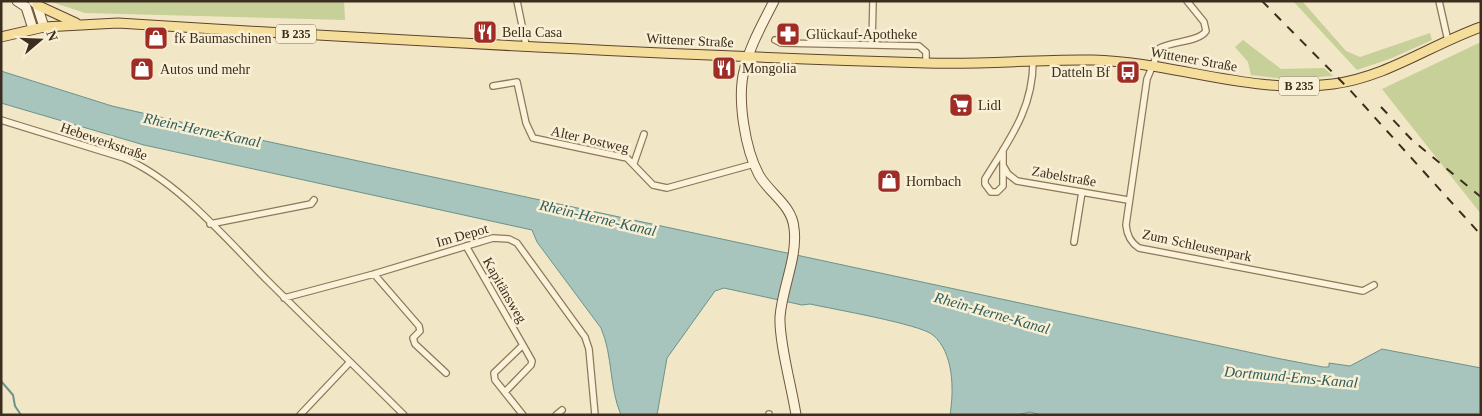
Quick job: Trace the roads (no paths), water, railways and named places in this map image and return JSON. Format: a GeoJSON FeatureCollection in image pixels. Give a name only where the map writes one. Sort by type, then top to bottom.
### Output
{"type":"FeatureCollection","features":[{"type":"Feature","properties":{"kind":"main road"},"geometry":{"type":"LineString","coordinates":[[17,1],[26,7],[33,29]]}},
{"type":"Feature","properties":{"kind":"main road"},"geometry":{"type":"LineString","coordinates":[[774,1],[744,69],[741,85],[744,122],[754,164],[760,176],[792,217],[794,230],[793,250],[782,304],[781,331],[796,415]]}},
{"type":"Feature","properties":{"kind":"main road"},"geometry":{"type":"LineString","coordinates":[[35,3],[44,27]]}},
{"type":"Feature","properties":{"kind":"main road","name":"B 235"},"geometry":{"type":"LineString","coordinates":[[35,3],[79,24]]}},
{"type":"Feature","properties":{"kind":"main road","name":"B 235"},"geometry":{"type":"LineString","coordinates":[[1,37],[44,27],[79,24]]}},
{"type":"Feature","properties":{"kind":"main road","name":"Wittener Straße"},"geometry":{"type":"LineString","coordinates":[[79,24],[172,25],[453,42],[926,63],[1094,60],[1154,65],[1227,79],[1273,85],[1330,84],[1350,81],[1390,69],[1448,41]]}},
{"type":"Feature","properties":{"kind":"main road","name":"B 235"},"geometry":{"type":"LineString","coordinates":[[1448,41],[1481,27]]}},
{"type":"Feature","properties":{"kind":"street"},"geometry":{"type":"LineString","coordinates":[[517,1],[526,45]]}},
{"type":"Feature","properties":{"kind":"street"},"geometry":{"type":"LineString","coordinates":[[872,45],[873,1]]}},
{"type":"Feature","properties":{"kind":"street","name":"Zum Schleusenpark"},"geometry":{"type":"LineString","coordinates":[[1187,1],[1204,22],[1206,31],[1197,38],[1171,42],[1160,48],[1148,79],[1128,200],[1127,235],[1139,248],[1363,291],[1374,286]]}},
{"type":"Feature","properties":{"kind":"street"},"geometry":{"type":"LineString","coordinates":[[1439,1],[1448,41]]}},
{"type":"Feature","properties":{"kind":"street"},"geometry":{"type":"LineString","coordinates":[[775,40],[781,44],[919,46],[926,52],[926,63]]}},
{"type":"Feature","properties":{"kind":"street"},"geometry":{"type":"LineString","coordinates":[[1003,150],[1003,186],[996,192],[991,192],[985,184],[985,179],[1025,112],[1033,76],[1033,62]]}},
{"type":"Feature","properties":{"kind":"street","name":"Alter Postweg"},"geometry":{"type":"LineString","coordinates":[[493,86],[518,82],[526,123],[533,138],[628,158],[646,180],[653,185],[667,188],[754,164]]}},
{"type":"Feature","properties":{"kind":"street","name":"Hebewerkstraße"},"geometry":{"type":"LineString","coordinates":[[1,120],[143,166],[159,176],[404,415]]}},
{"type":"Feature","properties":{"kind":"street","name":"Alter Postweg"},"geometry":{"type":"LineString","coordinates":[[634,163],[644,134]]}},
{"type":"Feature","properties":{"kind":"street","name":"Zabelstraße"},"geometry":{"type":"LineString","coordinates":[[1003,165],[1008,174],[1017,180],[1128,200]]}},
{"type":"Feature","properties":{"kind":"street"},"geometry":{"type":"LineString","coordinates":[[1074,242],[1082,192]]}},
{"type":"Feature","properties":{"kind":"street"},"geometry":{"type":"LineString","coordinates":[[210,224],[311,204],[314,200]]}},
{"type":"Feature","properties":{"kind":"street","name":"Im Depot"},"geometry":{"type":"LineString","coordinates":[[284,298],[499,237],[509,239],[517,243],[586,337],[589,349],[595,415]]}},
{"type":"Feature","properties":{"kind":"street","name":"Kapitänsweg"},"geometry":{"type":"LineString","coordinates":[[466,246],[532,361],[532,365],[505,392]]}},
{"type":"Feature","properties":{"kind":"street"},"geometry":{"type":"LineString","coordinates":[[374,274],[419,326],[420,331],[413,338],[415,344],[446,373]]}},
{"type":"Feature","properties":{"kind":"street","name":"Kapitänsweg"},"geometry":{"type":"LineString","coordinates":[[523,345],[494,373],[495,380],[523,415]]}},
{"type":"Feature","properties":{"kind":"street"},"geometry":{"type":"LineString","coordinates":[[300,415],[350,362]]}},
{"type":"Feature","properties":{"kind":"street"},"geometry":{"type":"LineString","coordinates":[[556,415],[562,410]]}},
{"type":"Feature","properties":{"kind":"water"},"geometry":{"type":"Polygon","coordinates":[[[1,71],[112,106],[242,136],[1276,358],[1323,367],[1329,367],[1329,363],[1350,366],[1382,349],[1481,368],[1481,415],[1041,415],[1030,412],[1017,415],[950,415],[952,383],[949,362],[940,343],[933,335],[911,326],[875,317],[810,304],[802,305],[724,288],[715,291],[667,358],[657,415],[621,415],[614,394],[608,349],[601,328],[537,242],[532,230],[144,145],[1,103],[1,71]]]}},
{"type":"Feature","properties":{"kind":"waterway"},"geometry":{"type":"LineString","coordinates":[[1,381],[13,395],[15,406],[21,415]]}},
{"type":"Feature","properties":{"kind":"railway"},"geometry":{"type":"LineString","coordinates":[[1262,1],[1349,89],[1481,235]]}},
{"type":"Feature","properties":{"kind":"railway"},"geometry":{"type":"LineString","coordinates":[[1381,107],[1412,140],[1481,197]]}},
{"type":"Feature","properties":{"kind":"place","name":"Bella Casa"},"geometry":{"type":"Point","coordinates":[485,32]}},
{"type":"Feature","properties":{"kind":"place","name":"Glückauf-Apotheke"},"geometry":{"type":"Point","coordinates":[788,34]}},
{"type":"Feature","properties":{"kind":"place","name":"fk Baumaschinen"},"geometry":{"type":"Point","coordinates":[156,38]}},
{"type":"Feature","properties":{"kind":"place","name":"Mongolia"},"geometry":{"type":"Point","coordinates":[724,68]}},
{"type":"Feature","properties":{"kind":"place","name":"Autos und mehr"},"geometry":{"type":"Point","coordinates":[142,69]}},
{"type":"Feature","properties":{"kind":"place","name":"Datteln Bf"},"geometry":{"type":"Point","coordinates":[1128,72]}},
{"type":"Feature","properties":{"kind":"place","name":"Lidl"},"geometry":{"type":"Point","coordinates":[961,105]}},
{"type":"Feature","properties":{"kind":"place","name":"Hornbach"},"geometry":{"type":"Point","coordinates":[889,181]}},
{"type":"Feature","properties":{"kind":"water label","name":"Rhein-Herne-Kanal"},"geometry":{"type":"Point","coordinates":[202,130]}},
{"type":"Feature","properties":{"kind":"water label","name":"Rhein-Herne-Kanal"},"geometry":{"type":"Point","coordinates":[598,218]}},
{"type":"Feature","properties":{"kind":"water label","name":"Rhein-Herne-Kanal"},"geometry":{"type":"Point","coordinates":[992,313]}},
{"type":"Feature","properties":{"kind":"water label","name":"Dortmund-Ems-Kanal"},"geometry":{"type":"Point","coordinates":[1291,377]}}]}
